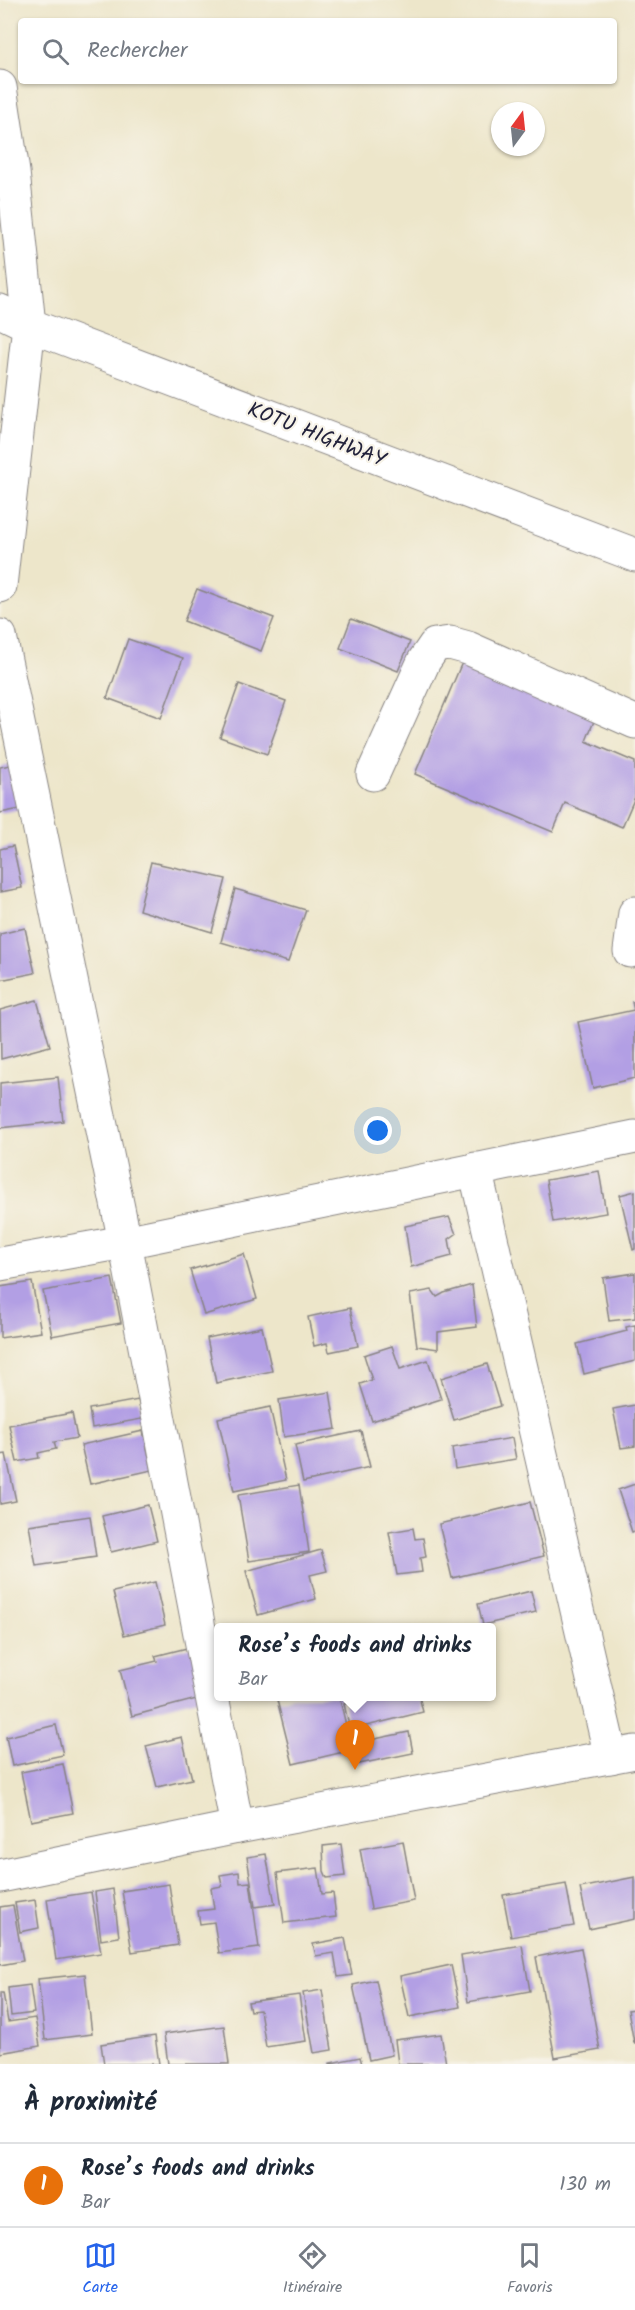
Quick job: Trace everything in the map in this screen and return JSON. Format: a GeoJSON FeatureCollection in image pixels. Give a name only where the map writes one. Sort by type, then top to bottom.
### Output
{"type":"FeatureCollection","features":[{"type":"Feature","properties":{"kind":"street"},"geometry":{"type":"LineString","coordinates":[[0,87],[13,172],[29,325],[0,586]]}},
{"type":"Feature","properties":{"kind":"street","name":"KOTU HIGHWAY"},"geometry":{"type":"LineString","coordinates":[[0,311],[29,325],[635,555]]}},
{"type":"Feature","properties":{"kind":"street"},"geometry":{"type":"LineString","coordinates":[[0,636],[125,1242],[237,1827]]}},
{"type":"Feature","properties":{"kind":"street"},"geometry":{"type":"LineString","coordinates":[[373,774],[424,661],[435,645],[450,643],[468,648],[635,722]]}},
{"type":"Feature","properties":{"kind":"street"},"geometry":{"type":"LineString","coordinates":[[630,951],[635,913]]}},
{"type":"Feature","properties":{"kind":"street"},"geometry":{"type":"LineString","coordinates":[[0,1264],[125,1242],[635,1137]]}},
{"type":"Feature","properties":{"kind":"street"},"geometry":{"type":"LineString","coordinates":[[0,1876],[237,1827],[623,1755],[475,1169]]}},
{"type":"Feature","properties":{"kind":"building"},"geometry":{"type":"Polygon","coordinates":[[[197,589],[274,618],[261,651],[184,621],[197,589]]]}},
{"type":"Feature","properties":{"kind":"building"},"geometry":{"type":"Polygon","coordinates":[[[351,619],[410,642],[398,671],[340,648],[351,619]]]}},
{"type":"Feature","properties":{"kind":"building"},"geometry":{"type":"Polygon","coordinates":[[[128,639],[183,658],[161,718],[107,698],[128,639]]]}},
{"type":"Feature","properties":{"kind":"building"},"geometry":{"type":"Polygon","coordinates":[[[463,660],[596,716],[586,741],[635,762],[635,797],[622,827],[565,803],[553,832],[415,774],[463,660]]]}},
{"type":"Feature","properties":{"kind":"building"},"geometry":{"type":"Polygon","coordinates":[[[239,684],[286,701],[267,754],[220,737],[239,684]]]}},
{"type":"Feature","properties":{"kind":"building"},"geometry":{"type":"Polygon","coordinates":[[[20,763],[30,807],[0,813],[0,767],[20,763]]]}},
{"type":"Feature","properties":{"kind":"building"},"geometry":{"type":"Polygon","coordinates":[[[13,846],[22,888],[0,892],[0,849],[13,846]]]}},
{"type":"Feature","properties":{"kind":"building"},"geometry":{"type":"Polygon","coordinates":[[[151,862],[226,879],[212,932],[139,910],[151,862]]]}},
{"type":"Feature","properties":{"kind":"building"},"geometry":{"type":"Polygon","coordinates":[[[235,889],[306,910],[288,962],[221,942],[235,889]]]}},
{"type":"Feature","properties":{"kind":"building"},"geometry":{"type":"Polygon","coordinates":[[[25,928],[35,973],[0,980],[0,934],[25,928]]]}},
{"type":"Feature","properties":{"kind":"building"},"geometry":{"type":"Polygon","coordinates":[[[37,1000],[50,1046],[1,1059],[0,1010],[37,1000]]]}},
{"type":"Feature","properties":{"kind":"building"},"geometry":{"type":"Polygon","coordinates":[[[632,1002],[635,1002],[635,1078],[593,1088],[578,1022],[634,1010],[632,1002]]]}},
{"type":"Feature","properties":{"kind":"building"},"geometry":{"type":"Polygon","coordinates":[[[58,1077],[63,1121],[0,1128],[0,1083],[58,1077]]]}},
{"type":"Feature","properties":{"kind":"building"},"geometry":{"type":"Polygon","coordinates":[[[599,1171],[606,1213],[553,1222],[546,1180],[599,1171]]]}},
{"type":"Feature","properties":{"kind":"building"},"geometry":{"type":"Polygon","coordinates":[[[635,1191],[635,1249],[633,1250],[620,1195],[635,1191]]]}},
{"type":"Feature","properties":{"kind":"building"},"geometry":{"type":"Polygon","coordinates":[[[449,1217],[456,1234],[449,1239],[452,1256],[411,1267],[405,1226],[449,1217]]]}},
{"type":"Feature","properties":{"kind":"building"},"geometry":{"type":"Polygon","coordinates":[[[244,1254],[257,1299],[204,1315],[190,1270],[244,1254]]]}},
{"type":"Feature","properties":{"kind":"building"},"geometry":{"type":"Polygon","coordinates":[[[635,1273],[635,1318],[609,1321],[603,1278],[635,1273]]]}},
{"type":"Feature","properties":{"kind":"building"},"geometry":{"type":"Polygon","coordinates":[[[112,1278],[121,1323],[52,1336],[43,1291],[112,1278]]]}},
{"type":"Feature","properties":{"kind":"building"},"geometry":{"type":"Polygon","coordinates":[[[32,1282],[41,1332],[0,1338],[0,1287],[32,1282]]]}},
{"type":"Feature","properties":{"kind":"building"},"geometry":{"type":"Polygon","coordinates":[[[472,1285],[477,1327],[438,1332],[438,1349],[417,1346],[410,1294],[432,1290],[437,1297],[472,1285]]]}},
{"type":"Feature","properties":{"kind":"building"},"geometry":{"type":"Polygon","coordinates":[[[350,1308],[358,1346],[329,1352],[327,1343],[314,1346],[308,1317],[350,1308]]]}},
{"type":"Feature","properties":{"kind":"building"},"geometry":{"type":"Polygon","coordinates":[[[635,1325],[635,1361],[584,1374],[577,1344],[627,1331],[626,1327],[635,1325]]]}},
{"type":"Feature","properties":{"kind":"building"},"geometry":{"type":"Polygon","coordinates":[[[262,1327],[272,1371],[216,1383],[207,1338],[262,1327]]]}},
{"type":"Feature","properties":{"kind":"building"},"geometry":{"type":"Polygon","coordinates":[[[392,1346],[400,1369],[428,1360],[441,1399],[372,1421],[360,1384],[372,1380],[364,1355],[392,1346]]]}},
{"type":"Feature","properties":{"kind":"building"},"geometry":{"type":"Polygon","coordinates":[[[487,1364],[500,1406],[454,1420],[441,1378],[487,1364]]]}},
{"type":"Feature","properties":{"kind":"building"},"geometry":{"type":"Polygon","coordinates":[[[330,1392],[336,1429],[284,1437],[279,1400],[330,1392]]]}},
{"type":"Feature","properties":{"kind":"building"},"geometry":{"type":"Polygon","coordinates":[[[138,1400],[142,1419],[92,1428],[89,1409],[138,1400]]]}},
{"type":"Feature","properties":{"kind":"building"},"geometry":{"type":"Polygon","coordinates":[[[635,1405],[635,1446],[621,1448],[613,1409],[635,1405]]]}},
{"type":"Feature","properties":{"kind":"building"},"geometry":{"type":"Polygon","coordinates":[[[270,1407],[286,1480],[234,1491],[218,1418],[270,1407]]]}},
{"type":"Feature","properties":{"kind":"building"},"geometry":{"type":"Polygon","coordinates":[[[72,1413],[77,1438],[54,1442],[56,1449],[38,1453],[39,1458],[17,1462],[9,1425],[72,1413]]]}},
{"type":"Feature","properties":{"kind":"building"},"geometry":{"type":"Polygon","coordinates":[[[143,1431],[152,1470],[90,1484],[81,1445],[143,1431]]]}},
{"type":"Feature","properties":{"kind":"building"},"geometry":{"type":"Polygon","coordinates":[[[361,1431],[370,1467],[303,1482],[295,1445],[361,1431]]]}},
{"type":"Feature","properties":{"kind":"building"},"geometry":{"type":"Polygon","coordinates":[[[512,1438],[516,1459],[455,1469],[452,1448],[512,1438]]]}},
{"type":"Feature","properties":{"kind":"building"},"geometry":{"type":"Polygon","coordinates":[[[6,1454],[16,1501],[0,1504],[0,1455],[6,1454]]]}},
{"type":"Feature","properties":{"kind":"building"},"geometry":{"type":"Polygon","coordinates":[[[635,1484],[635,1531],[632,1532],[618,1490],[635,1484]]]}},
{"type":"Feature","properties":{"kind":"building"},"geometry":{"type":"Polygon","coordinates":[[[299,1485],[309,1552],[249,1561],[238,1495],[299,1485]]]}},
{"type":"Feature","properties":{"kind":"building"},"geometry":{"type":"Polygon","coordinates":[[[530,1502],[544,1556],[452,1578],[439,1524],[530,1502]]]}},
{"type":"Feature","properties":{"kind":"building"},"geometry":{"type":"Polygon","coordinates":[[[148,1505],[157,1541],[111,1552],[102,1516],[148,1505]]]}},
{"type":"Feature","properties":{"kind":"building"},"geometry":{"type":"Polygon","coordinates":[[[90,1516],[96,1557],[36,1566],[29,1525],[90,1516]]]}},
{"type":"Feature","properties":{"kind":"building"},"geometry":{"type":"Polygon","coordinates":[[[413,1528],[415,1539],[423,1538],[426,1557],[420,1558],[422,1572],[397,1575],[389,1532],[413,1528]]]}},
{"type":"Feature","properties":{"kind":"building"},"geometry":{"type":"Polygon","coordinates":[[[321,1550],[327,1571],[310,1575],[316,1599],[258,1615],[246,1571],[321,1550]]]}},
{"type":"Feature","properties":{"kind":"building"},"geometry":{"type":"Polygon","coordinates":[[[155,1582],[165,1625],[124,1635],[113,1592],[155,1582]]]}},
{"type":"Feature","properties":{"kind":"building"},"geometry":{"type":"Polygon","coordinates":[[[531,1591],[536,1612],[483,1623],[478,1604],[531,1591]]]}},
{"type":"Feature","properties":{"kind":"building"},"geometry":{"type":"Polygon","coordinates":[[[195,1646],[208,1696],[132,1716],[120,1670],[157,1661],[155,1656],[195,1646]]]}},
{"type":"Feature","properties":{"kind":"building"},"geometry":{"type":"Polygon","coordinates":[[[277,1701],[340,1701],[352,1750],[293,1764],[277,1701]]]}},
{"type":"Feature","properties":{"kind":"building"},"geometry":{"type":"Polygon","coordinates":[[[356,1701],[420,1701],[423,1712],[350,1730],[344,1704],[356,1701]]]}},
{"type":"Feature","properties":{"kind":"building"},"geometry":{"type":"Polygon","coordinates":[[[56,1725],[63,1755],[12,1766],[6,1737],[56,1725]]]}},
{"type":"Feature","properties":{"kind":"building"},"geometry":{"type":"Polygon","coordinates":[[[409,1732],[413,1753],[359,1764],[355,1743],[409,1732]]]}},
{"type":"Feature","properties":{"kind":"building"},"geometry":{"type":"Polygon","coordinates":[[[182,1737],[192,1779],[157,1787],[146,1746],[182,1737]]]}},
{"type":"Feature","properties":{"kind":"building"},"geometry":{"type":"Polygon","coordinates":[[[63,1764],[73,1813],[31,1821],[21,1772],[63,1764]]]}},
{"type":"Feature","properties":{"kind":"building"},"geometry":{"type":"Polygon","coordinates":[[[403,1841],[414,1901],[371,1909],[360,1849],[403,1841]]]}},
{"type":"Feature","properties":{"kind":"building"},"geometry":{"type":"Polygon","coordinates":[[[341,1844],[345,1876],[327,1878],[324,1871],[323,1846],[341,1844]]]}},
{"type":"Feature","properties":{"kind":"building"},"geometry":{"type":"Polygon","coordinates":[[[266,1854],[275,1904],[255,1907],[247,1857],[266,1854]]]}},
{"type":"Feature","properties":{"kind":"building"},"geometry":{"type":"Polygon","coordinates":[[[318,1868],[322,1894],[333,1893],[336,1917],[284,1923],[277,1873],[318,1868]]]}},
{"type":"Feature","properties":{"kind":"building"},"geometry":{"type":"Polygon","coordinates":[[[239,1872],[240,1883],[250,1882],[259,1948],[219,1953],[214,1922],[200,1924],[198,1911],[214,1909],[211,1888],[222,1886],[220,1875],[239,1872]]]}},
{"type":"Feature","properties":{"kind":"building"},"geometry":{"type":"Polygon","coordinates":[[[635,1877],[635,1919],[589,1929],[580,1888],[635,1877]]]}},
{"type":"Feature","properties":{"kind":"building"},"geometry":{"type":"Polygon","coordinates":[[[169,1884],[178,1945],[132,1952],[122,1891],[169,1884]]]}},
{"type":"Feature","properties":{"kind":"building"},"geometry":{"type":"Polygon","coordinates":[[[566,1884],[574,1926],[511,1937],[503,1895],[566,1884]]]}},
{"type":"Feature","properties":{"kind":"building"},"geometry":{"type":"Polygon","coordinates":[[[113,1889],[119,1937],[101,1940],[95,1892],[113,1889]]]}},
{"type":"Feature","properties":{"kind":"building"},"geometry":{"type":"Polygon","coordinates":[[[91,1892],[101,1953],[56,1960],[47,1899],[91,1892]]]}},
{"type":"Feature","properties":{"kind":"building"},"geometry":{"type":"Polygon","coordinates":[[[35,1900],[39,1928],[20,1932],[15,1903],[35,1900]]]}},
{"type":"Feature","properties":{"kind":"building"},"geometry":{"type":"Polygon","coordinates":[[[13,1905],[23,1961],[0,1965],[0,1907],[13,1905]]]}},
{"type":"Feature","properties":{"kind":"building"},"geometry":{"type":"Polygon","coordinates":[[[345,1938],[352,1975],[338,1977],[334,1953],[316,1956],[313,1944],[345,1938]]]}},
{"type":"Feature","properties":{"kind":"building"},"geometry":{"type":"Polygon","coordinates":[[[522,1945],[530,1991],[468,2002],[461,1955],[522,1945]]]}},
{"type":"Feature","properties":{"kind":"building"},"geometry":{"type":"Polygon","coordinates":[[[581,1948],[600,2050],[555,2058],[536,1957],[581,1948]]]}},
{"type":"Feature","properties":{"kind":"building"},"geometry":{"type":"Polygon","coordinates":[[[451,1965],[460,2007],[409,2017],[400,1976],[451,1965]]]}},
{"type":"Feature","properties":{"kind":"building"},"geometry":{"type":"Polygon","coordinates":[[[85,1974],[92,2034],[45,2040],[38,1979],[85,1974]]]}},
{"type":"Feature","properties":{"kind":"building"},"geometry":{"type":"Polygon","coordinates":[[[376,1980],[392,2055],[369,2060],[353,1985],[376,1980]]]}},
{"type":"Feature","properties":{"kind":"building"},"geometry":{"type":"Polygon","coordinates":[[[30,1985],[34,2013],[11,2016],[8,1988],[30,1985]]]}},
{"type":"Feature","properties":{"kind":"building"},"geometry":{"type":"Polygon","coordinates":[[[322,1990],[332,2050],[314,2053],[303,1993],[322,1990]]]}},
{"type":"Feature","properties":{"kind":"building"},"geometry":{"type":"Polygon","coordinates":[[[0,1993],[3,1993],[8,2022],[35,2018],[40,2046],[0,2053],[0,1993]]]}},
{"type":"Feature","properties":{"kind":"building"},"geometry":{"type":"Polygon","coordinates":[[[299,1995],[306,2041],[266,2047],[260,2010],[250,2011],[248,2002],[299,1995]]]}},
{"type":"Feature","properties":{"kind":"building"},"geometry":{"type":"Polygon","coordinates":[[[635,2009],[635,2043],[634,2043],[628,2010],[635,2009]]]}},
{"type":"Feature","properties":{"kind":"building"},"geometry":{"type":"Polygon","coordinates":[[[224,2026],[229,2064],[168,2064],[164,2034],[224,2026]]]}},
{"type":"Feature","properties":{"kind":"building"},"geometry":{"type":"Polygon","coordinates":[[[441,2034],[446,2064],[398,2064],[395,2040],[441,2034]]]}},
{"type":"Feature","properties":{"kind":"building"},"geometry":{"type":"Polygon","coordinates":[[[155,2036],[159,2064],[104,2064],[101,2044],[155,2036]]]}},
{"type":"Feature","properties":{"kind":"building"},"geometry":{"type":"Polygon","coordinates":[[[360,2057],[362,2064],[330,2064],[330,2063],[360,2057]]]}},
{"type":"Feature","properties":{"kind":"place","name":"Rose’s foods and drinks"},"geometry":{"type":"Point","coordinates":[355,1770]}}]}
